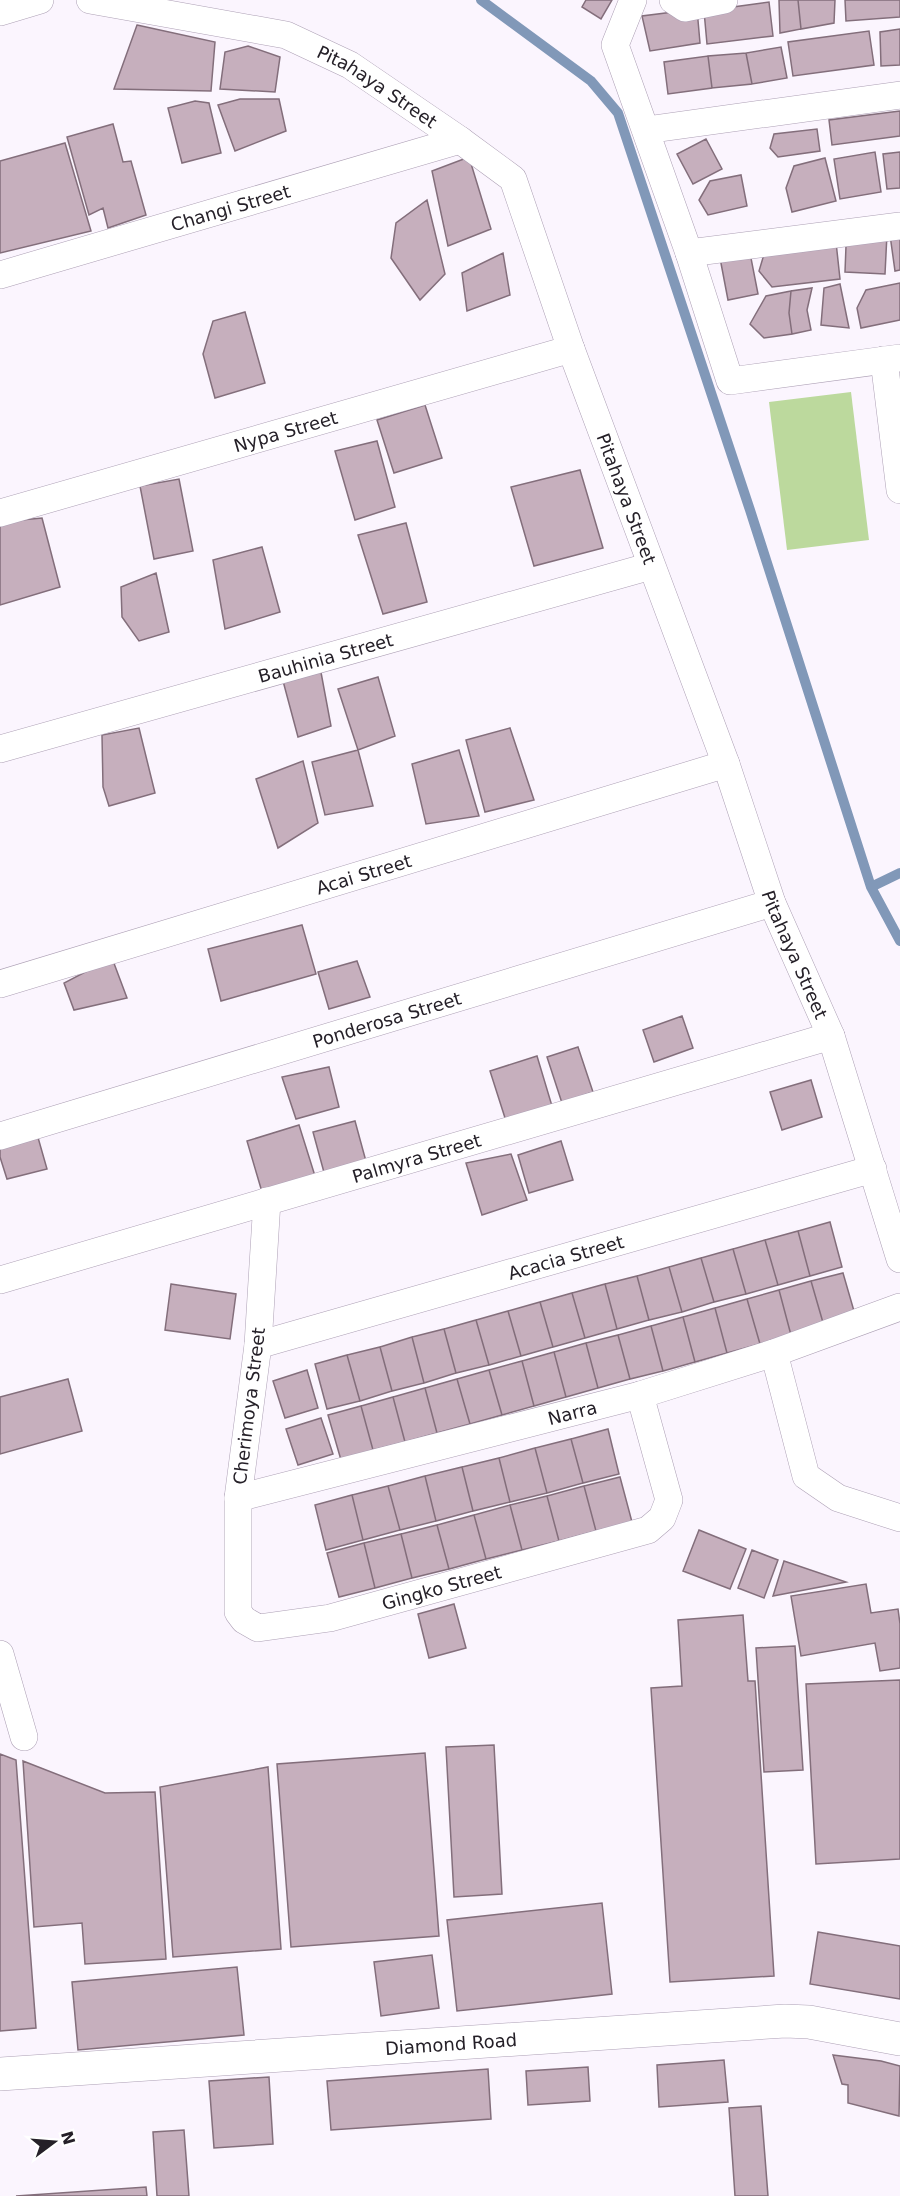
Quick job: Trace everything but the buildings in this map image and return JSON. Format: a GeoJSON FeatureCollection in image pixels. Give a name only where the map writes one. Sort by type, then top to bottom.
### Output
{"type":"FeatureCollection","features":[{"type":"Feature","properties":{"kind":"main road","name":"Diamond Road"},"geometry":{"type":"LineString","coordinates":[[0,2074],[785,2021],[809,2022],[900,2039]]}},
{"type":"Feature","properties":{"kind":"street"},"geometry":{"type":"LineString","coordinates":[[0,12],[40,0]]}},
{"type":"Feature","properties":{"kind":"street","name":"Pitahaya Street"},"geometry":{"type":"LineString","coordinates":[[90,0],[286,35],[350,65],[513,179],[571,349],[726,764],[772,903],[831,1036],[900,1259]]}},
{"type":"Feature","properties":{"kind":"street"},"geometry":{"type":"LineString","coordinates":[[633,0],[615,45],[689,253],[730,381],[892,359],[900,484]]}},
{"type":"Feature","properties":{"kind":"street"},"geometry":{"type":"LineString","coordinates":[[673,0],[685,8],[724,0]]}},
{"type":"Feature","properties":{"kind":"street"},"geometry":{"type":"LineString","coordinates":[[646,130],[900,95]]}},
{"type":"Feature","properties":{"kind":"street","name":"Changi Street"},"geometry":{"type":"LineString","coordinates":[[0,275],[460,140]]}},
{"type":"Feature","properties":{"kind":"street"},"geometry":{"type":"LineString","coordinates":[[689,253],[900,226]]}},
{"type":"Feature","properties":{"kind":"street","name":"Nypa Street"},"geometry":{"type":"LineString","coordinates":[[0,513],[571,349]]}},
{"type":"Feature","properties":{"kind":"street","name":"Bauhinia Street"},"geometry":{"type":"LineString","coordinates":[[0,749],[651,566]]}},
{"type":"Feature","properties":{"kind":"street","name":"Acai Street"},"geometry":{"type":"LineString","coordinates":[[0,984],[726,764]]}},
{"type":"Feature","properties":{"kind":"street","name":"Ponderosa Street"},"geometry":{"type":"LineString","coordinates":[[0,1136],[772,903]]}},
{"type":"Feature","properties":{"kind":"street","name":"Palmyra Street"},"geometry":{"type":"LineString","coordinates":[[0,1280],[831,1036]]}},
{"type":"Feature","properties":{"kind":"street","name":"Acacia Street"},"geometry":{"type":"LineString","coordinates":[[258,1345],[873,1169]]}},
{"type":"Feature","properties":{"kind":"street","name":"Cherimoya Street"},"geometry":{"type":"LineString","coordinates":[[238,1612],[238,1498],[258,1345],[267,1201]]}},
{"type":"Feature","properties":{"kind":"street","name":"Narra"},"geometry":{"type":"LineString","coordinates":[[238,1498],[639,1395],[774,1353],[900,1307]]}},
{"type":"Feature","properties":{"kind":"street"},"geometry":{"type":"LineString","coordinates":[[774,1353],[807,1476],[838,1498],[900,1518]]}},
{"type":"Feature","properties":{"kind":"street","name":"Gingko Street"},"geometry":{"type":"LineString","coordinates":[[238,1612],[244,1620],[258,1628],[330,1618],[648,1530],[662,1518],[669,1500],[639,1395]]}},
{"type":"Feature","properties":{"kind":"street"},"geometry":{"type":"LineString","coordinates":[[0,1654],[24,1737]]}},
{"type":"Feature","properties":{"kind":"green space"},"geometry":{"type":"Polygon","coordinates":[[[851,392],[869,540],[787,550],[769,402],[851,392]]]}},
{"type":"Feature","properties":{"kind":"waterway"},"geometry":{"type":"LineString","coordinates":[[481,0],[591,81],[618,113],[750,510],[871,887],[900,941]]}},
{"type":"Feature","properties":{"kind":"waterway"},"geometry":{"type":"LineString","coordinates":[[871,887],[900,873]]}}]}
